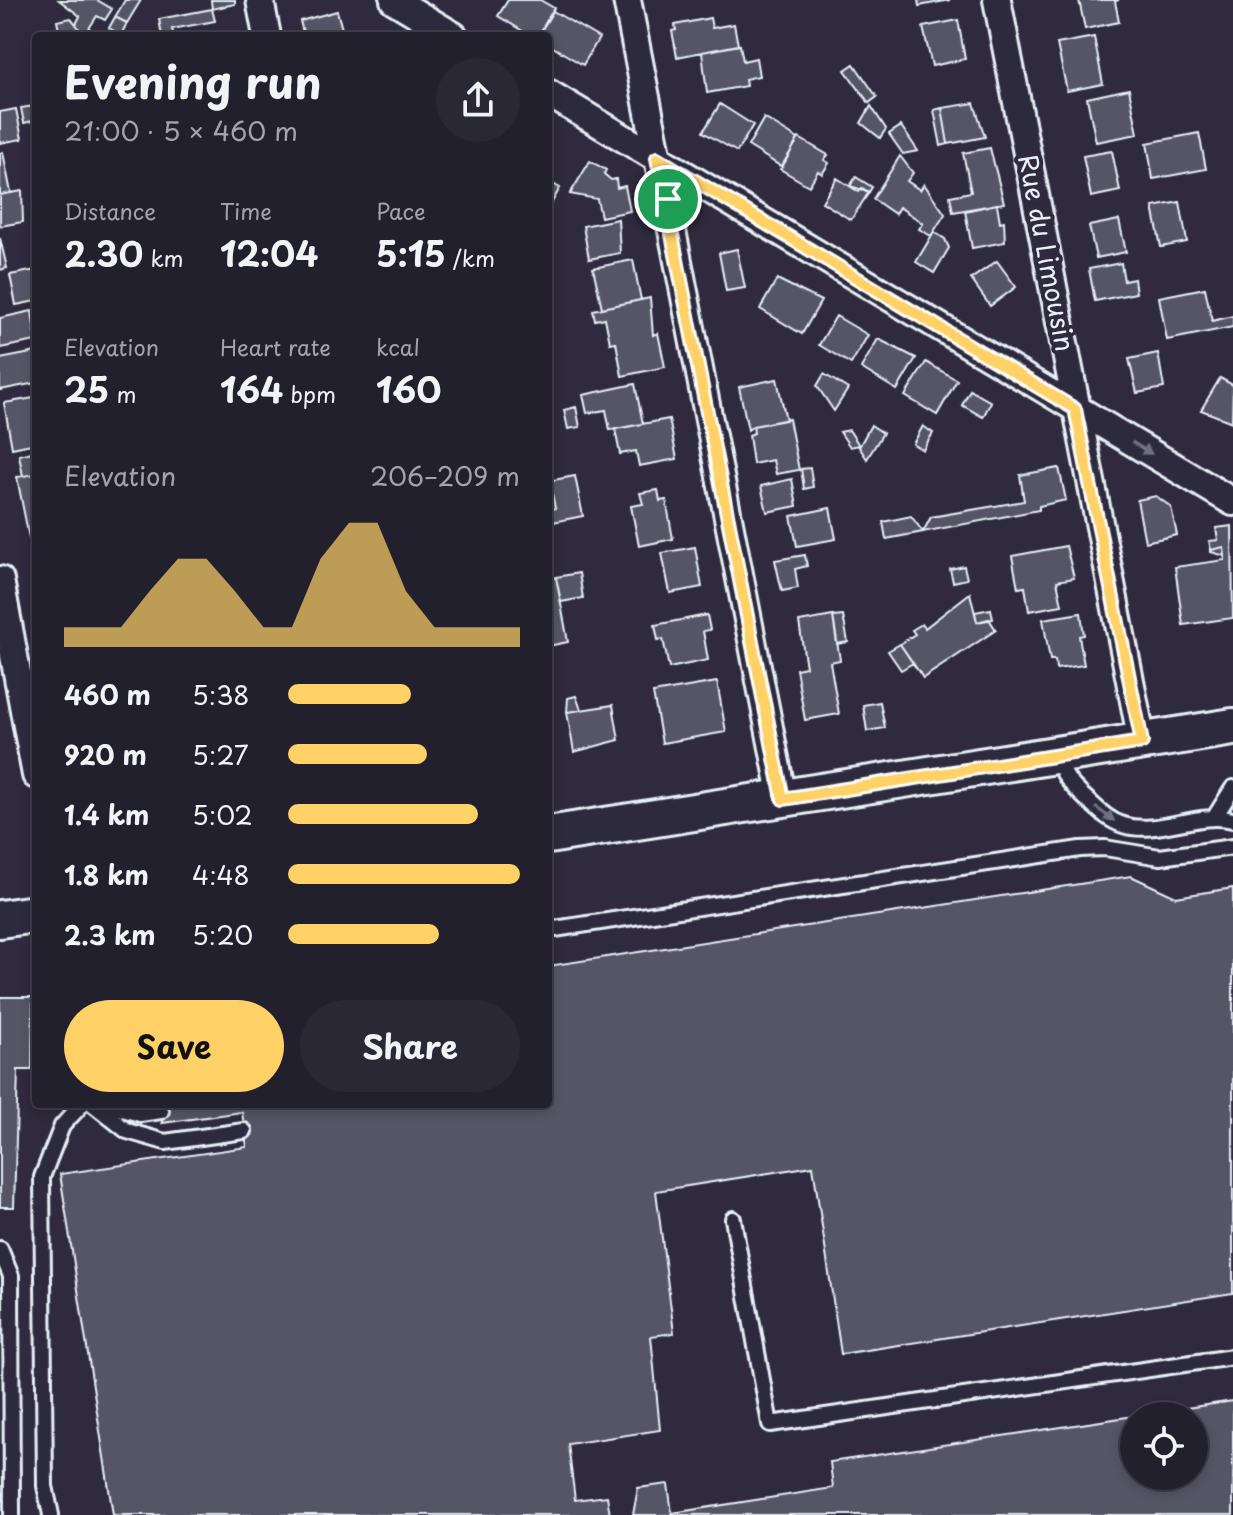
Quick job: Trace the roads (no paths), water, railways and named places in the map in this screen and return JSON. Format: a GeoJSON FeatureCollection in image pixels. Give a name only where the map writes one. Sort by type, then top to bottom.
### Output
{"type":"FeatureCollection","features":[{"type":"Feature","properties":{"kind":"main road"},"geometry":{"type":"LineString","coordinates":[[552,834],[1233,727]]}},
{"type":"Feature","properties":{"kind":"main road"},"geometry":{"type":"LineString","coordinates":[[0,919],[32,915]]}},
{"type":"Feature","properties":{"kind":"street"},"geometry":{"type":"LineString","coordinates":[[260,0],[266,32]]}},
{"type":"Feature","properties":{"kind":"street"},"geometry":{"type":"LineString","coordinates":[[394,0],[447,32]]}},
{"type":"Feature","properties":{"kind":"street"},"geometry":{"type":"LineString","coordinates":[[627,0],[783,799]]}},
{"type":"Feature","properties":{"kind":"street","name":"Rue du Limousin"},"geometry":{"type":"LineString","coordinates":[[997,0],[1142,742]]}},
{"type":"Feature","properties":{"kind":"street"},"geometry":{"type":"LineString","coordinates":[[552,95],[1233,502]]}},
{"type":"Feature","properties":{"kind":"street"},"geometry":{"type":"LineString","coordinates":[[0,580],[32,753]]}},
{"type":"Feature","properties":{"kind":"lane"},"geometry":{"type":"LineString","coordinates":[[1059,755],[1060,771],[1077,791],[1107,818],[1126,826],[1216,815],[1233,808]]}},
{"type":"Feature","properties":{"kind":"lane"},"geometry":{"type":"LineString","coordinates":[[1216,815],[1233,788]]}},
{"type":"Feature","properties":{"kind":"lane"},"geometry":{"type":"LineString","coordinates":[[1216,815],[1233,820]]}},
{"type":"Feature","properties":{"kind":"lane"},"geometry":{"type":"LineString","coordinates":[[552,929],[1080,849],[1105,848],[1160,857],[1233,847]]}},
{"type":"Feature","properties":{"kind":"lane"},"geometry":{"type":"LineString","coordinates":[[51,1515],[45,1486],[42,1177],[62,1126],[78,1108]]}},
{"type":"Feature","properties":{"kind":"lane"},"geometry":{"type":"LineString","coordinates":[[98,1108],[127,1131],[165,1142],[244,1131]]}},
{"type":"Feature","properties":{"kind":"lane"},"geometry":{"type":"LineString","coordinates":[[119,1108],[140,1114],[161,1111]]}},
{"type":"Feature","properties":{"kind":"lane"},"geometry":{"type":"LineString","coordinates":[[733,1219],[770,1424],[1233,1357]]}},
{"type":"Feature","properties":{"kind":"lane"},"geometry":{"type":"LineString","coordinates":[[0,1249],[11,1276],[12,1515]]}}]}
